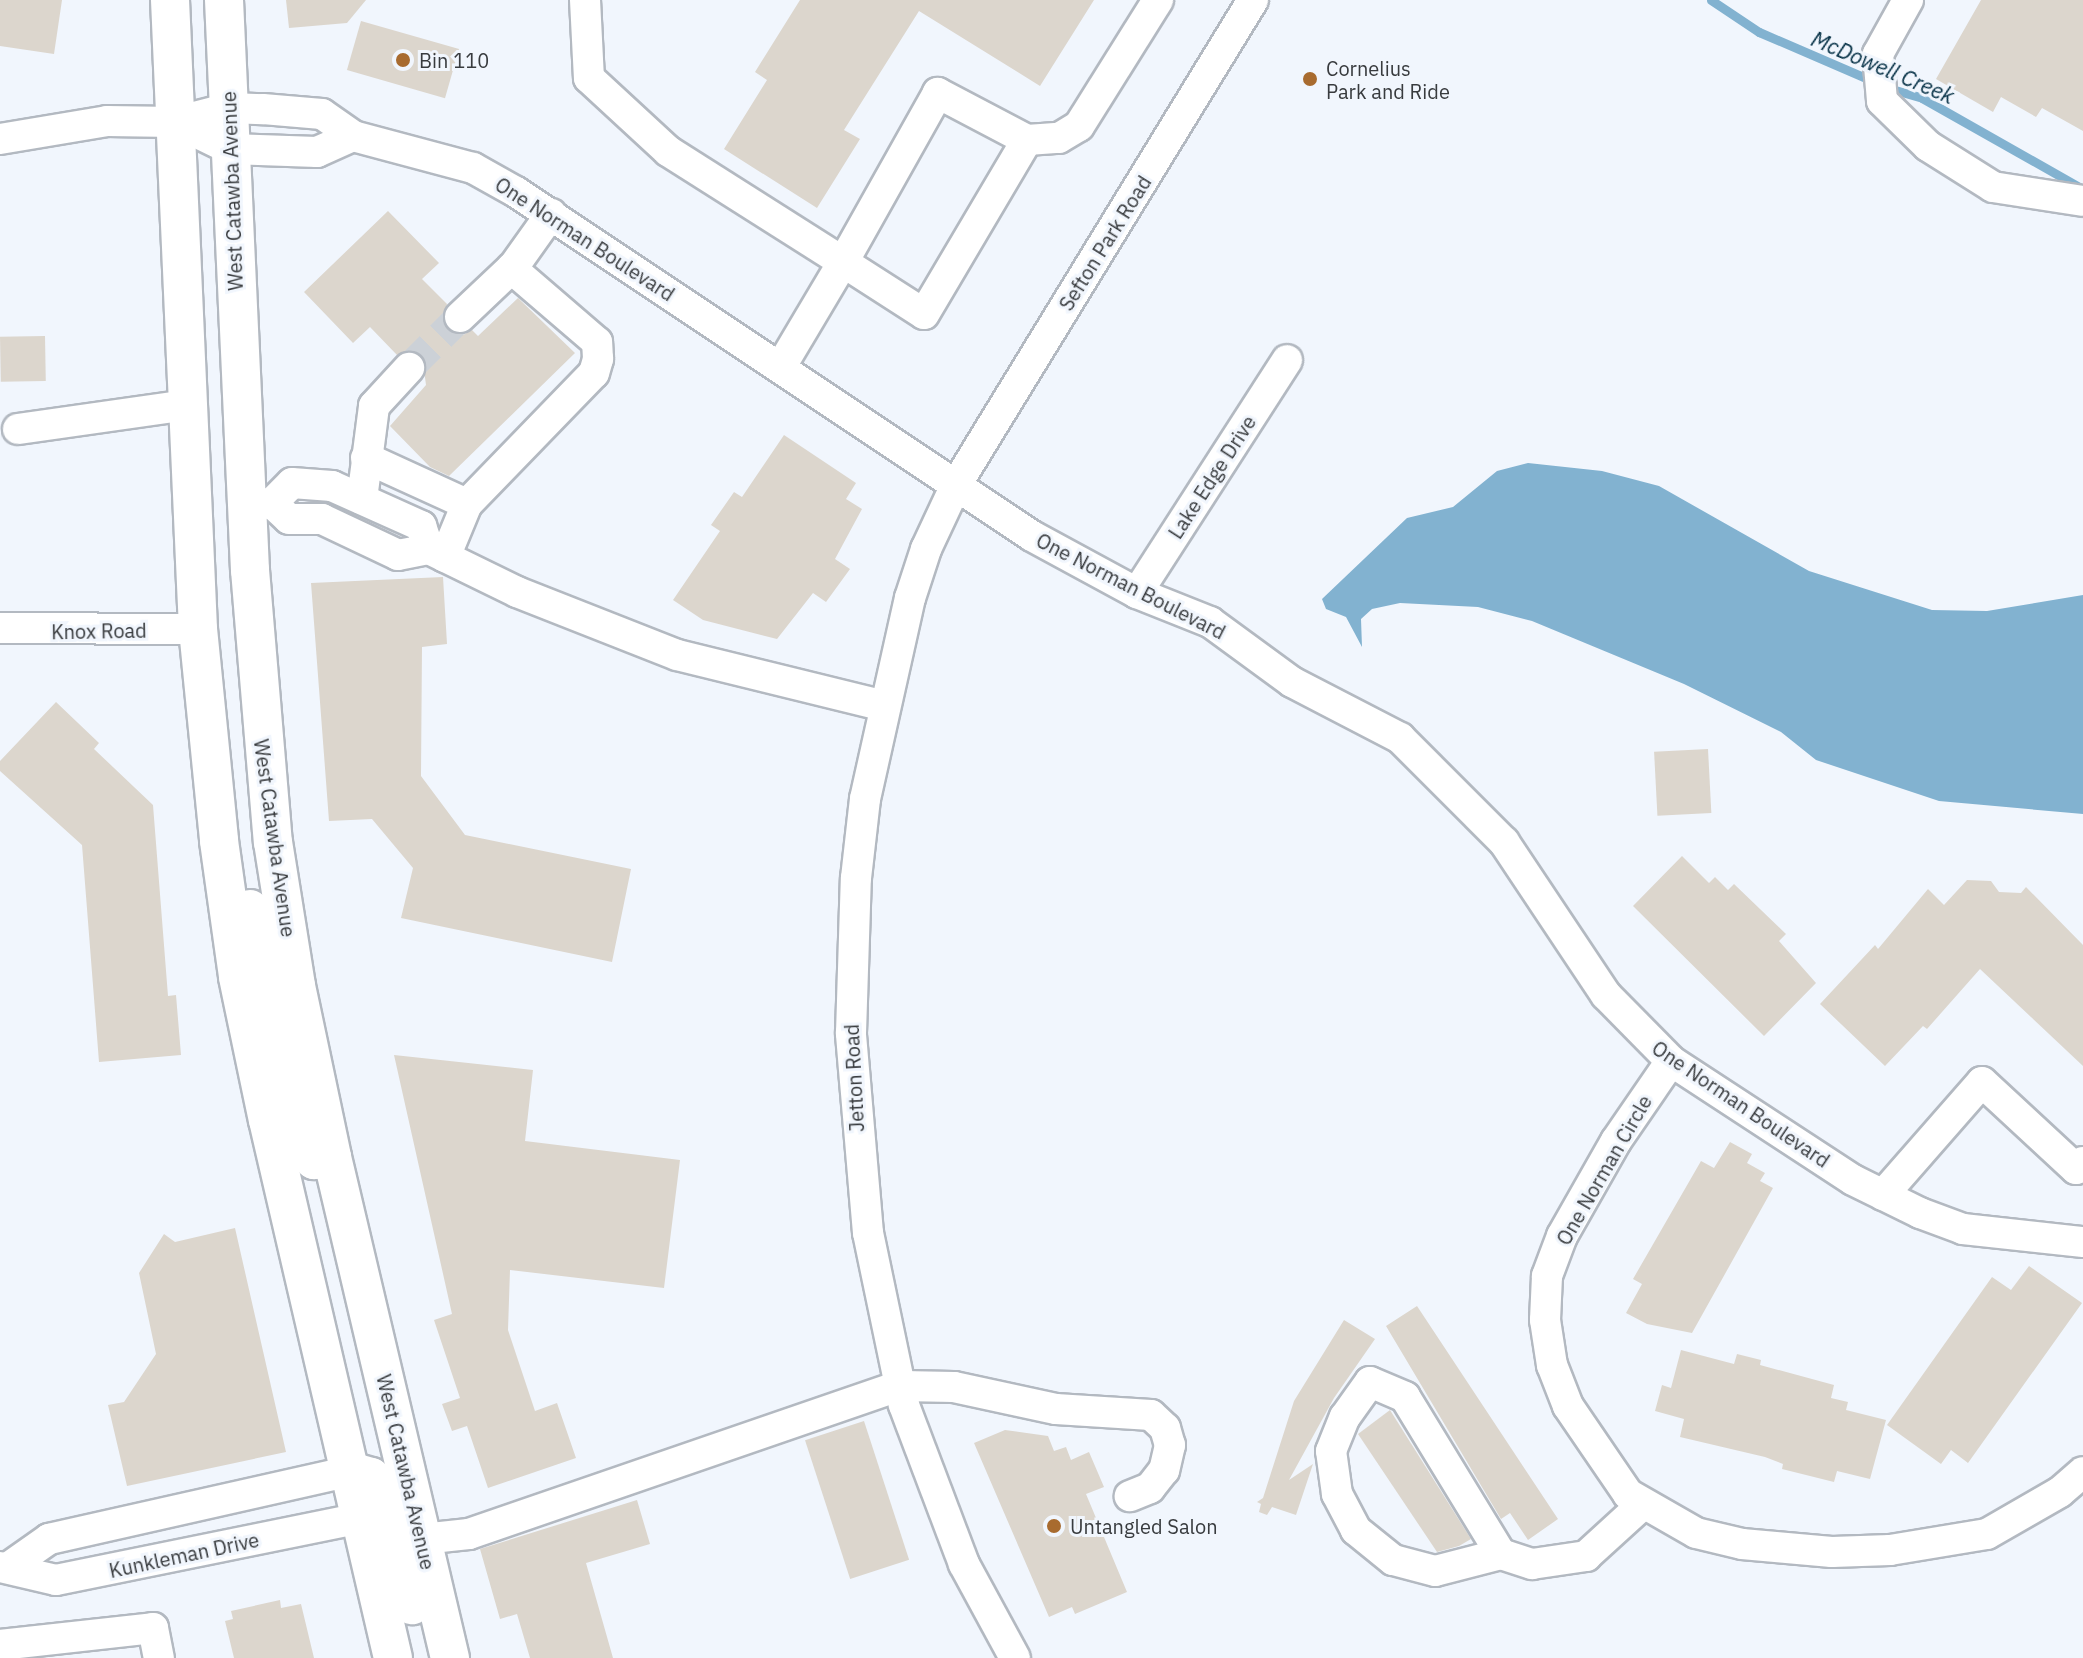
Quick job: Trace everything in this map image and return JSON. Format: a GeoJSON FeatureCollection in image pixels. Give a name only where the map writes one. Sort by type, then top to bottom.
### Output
{"type":"FeatureCollection","features":[{"type":"Feature","properties":{"kind":"main road"},"geometry":{"type":"LineString","coordinates":[[170,0],[198,629],[219,841],[262,1092],[393,1658]]}},
{"type":"Feature","properties":{"kind":"main road","name":"West Catawba Avenue"},"geometry":{"type":"LineString","coordinates":[[224,0],[230,149],[259,504],[273,842],[296,986],[332,1157],[450,1658]]}},
{"type":"Feature","properties":{"kind":"main road"},"geometry":{"type":"LineString","coordinates":[[219,841],[254,918],[301,1140],[314,1160],[332,1157]]}},
{"type":"Feature","properties":{"kind":"main road"},"geometry":{"type":"LineString","coordinates":[[350,1471],[371,1477],[383,1494],[426,1658]]}},
{"type":"Feature","properties":{"kind":"street"},"geometry":{"type":"LineString","coordinates":[[585,0],[589,78],[668,151],[924,314],[1027,140]]}},
{"type":"Feature","properties":{"kind":"street"},"geometry":{"type":"LineString","coordinates":[[780,368],[938,93],[1027,140],[1059,138],[1079,126],[1158,0]]}},
{"type":"Feature","properties":{"kind":"street","name":"Sefton Park Road"},"geometry":{"type":"LineString","coordinates":[[956,485],[1253,0]]}},
{"type":"Feature","properties":{"kind":"street"},"geometry":{"type":"LineString","coordinates":[[1908,0],[1878,54],[1882,101],[1928,146],[1993,187],[2083,201]]}},
{"type":"Feature","properties":{"kind":"street","name":"One Norman Boulevard"},"geometry":{"type":"LineString","coordinates":[[0,139],[107,121],[175,122],[229,108],[322,114],[353,136],[473,168],[551,214],[1032,536],[1137,593],[1210,622],[1292,682],[1400,738],[1504,842],[1606,995],[1671,1061],[1883,1195],[1963,1229],[2083,1242]]}},
{"type":"Feature","properties":{"kind":"street","name":"One Norman Boulevard"},"geometry":{"type":"LineString","coordinates":[[175,122],[230,149],[317,152],[353,136]]}},
{"type":"Feature","properties":{"kind":"street"},"geometry":{"type":"LineString","coordinates":[[460,317],[511,268],[551,214]]}},
{"type":"Feature","properties":{"kind":"street"},"geometry":{"type":"LineString","coordinates":[[437,553],[467,504],[594,373],[598,359],[597,342],[511,268]]}},
{"type":"Feature","properties":{"kind":"street","name":"Lake Edge Drive"},"geometry":{"type":"LineString","coordinates":[[1137,593],[1287,360]]}},
{"type":"Feature","properties":{"kind":"street"},"geometry":{"type":"LineString","coordinates":[[362,499],[374,406],[409,368]]}},
{"type":"Feature","properties":{"kind":"street"},"geometry":{"type":"LineString","coordinates":[[18,429],[187,405]]}},
{"type":"Feature","properties":{"kind":"street"},"geometry":{"type":"LineString","coordinates":[[366,458],[467,504]]}},
{"type":"Feature","properties":{"kind":"street"},"geometry":{"type":"LineString","coordinates":[[259,504],[292,483],[332,486],[421,526],[437,553]]}},
{"type":"Feature","properties":{"kind":"street","name":"Jetton Road"},"geometry":{"type":"LineString","coordinates":[[956,485],[914,585],[885,706],[856,878],[851,1033],[864,1207],[899,1386],[964,1564],[1015,1658]]}},
{"type":"Feature","properties":{"kind":"street"},"geometry":{"type":"LineString","coordinates":[[259,504],[289,519],[322,519],[398,555],[437,553],[517,592],[677,655],[885,706]]}},
{"type":"Feature","properties":{"kind":"street","name":"Knox Road"},"geometry":{"type":"LineString","coordinates":[[0,628],[198,629]]}},
{"type":"Feature","properties":{"kind":"street","name":"One Norman Circle"},"geometry":{"type":"LineString","coordinates":[[1671,1061],[1562,1236],[1547,1276],[1545,1320],[1552,1365],[1568,1406],[1599,1458],[1643,1504],[1696,1533],[1742,1544],[1832,1552],[1890,1550],[1987,1534],[2060,1492],[2083,1472]]}},
{"type":"Feature","properties":{"kind":"street"},"geometry":{"type":"LineString","coordinates":[[1883,1195],[1982,1082],[2076,1169],[2083,1162]]}},
{"type":"Feature","properties":{"kind":"street"},"geometry":{"type":"LineString","coordinates":[[1501,1554],[1405,1397],[1370,1382],[1345,1417],[1331,1451],[1337,1494],[1356,1530],[1393,1560],[1435,1571],[1501,1554],[1532,1564],[1586,1556],[1643,1504]]}},
{"type":"Feature","properties":{"kind":"street"},"geometry":{"type":"LineString","coordinates":[[422,1539],[469,1534],[899,1386],[954,1387],[1056,1409],[1151,1415],[1165,1428],[1170,1445],[1164,1470],[1150,1488],[1130,1496]]}},
{"type":"Feature","properties":{"kind":"street","name":"Kunkleman Drive"},"geometry":{"type":"LineString","coordinates":[[3,1574],[49,1539],[350,1471]]}},
{"type":"Feature","properties":{"kind":"street","name":"Kunkleman Drive"},"geometry":{"type":"LineString","coordinates":[[3,1574],[56,1580],[360,1518]]}},
{"type":"Feature","properties":{"kind":"street"},"geometry":{"type":"LineString","coordinates":[[0,1645],[153,1628],[159,1658]]}},
{"type":"Feature","properties":{"kind":"water"},"geometry":{"type":"Polygon","coordinates":[[[1528,463],[1602,471],[1659,486],[1809,571],[1932,610],[1987,611],[2083,595],[2083,814],[1939,801],[1816,760],[1781,732],[1684,684],[1532,621],[1478,607],[1400,603],[1372,609],[1361,619],[1362,647],[1346,617],[1326,609],[1322,599],[1407,518],[1453,507],[1497,471],[1528,463]]]}},
{"type":"Feature","properties":{"kind":"building"},"geometry":{"type":"Polygon","coordinates":[[[0,0],[62,0],[54,54],[0,46],[0,0]]]}},
{"type":"Feature","properties":{"kind":"building"},"geometry":{"type":"Polygon","coordinates":[[[286,0],[366,0],[347,23],[289,28],[286,0]]]}},
{"type":"Feature","properties":{"kind":"building"},"geometry":{"type":"Polygon","coordinates":[[[800,0],[1094,0],[1040,86],[919,11],[844,130],[860,139],[817,208],[724,149],[767,80],[755,72],[800,0]]]}},
{"type":"Feature","properties":{"kind":"building"},"geometry":{"type":"Polygon","coordinates":[[[1981,0],[2083,0],[2083,131],[2042,108],[2036,117],[2001,97],[1993,112],[1936,79],[1981,0]]]}},
{"type":"Feature","properties":{"kind":"building","name":"Bin 110"},"geometry":{"type":"Polygon","coordinates":[[[361,21],[459,49],[445,98],[347,70],[361,21]]]}},
{"type":"Feature","properties":{"kind":"building"},"geometry":{"type":"Polygon","coordinates":[[[388,211],[439,263],[422,279],[447,304],[442,320],[448,330],[463,335],[472,330],[478,336],[518,298],[575,353],[449,476],[430,467],[390,426],[426,385],[422,355],[412,350],[397,355],[370,327],[353,343],[304,292],[388,211]]]}},
{"type":"Feature","properties":{"kind":"building"},"geometry":{"type":"Polygon","coordinates":[[[45,336],[46,381],[1,382],[0,337],[45,336]]]}},
{"type":"Feature","properties":{"kind":"building"},"geometry":{"type":"Polygon","coordinates":[[[784,435],[856,483],[846,499],[862,509],[835,559],[850,569],[826,602],[813,593],[777,639],[703,620],[673,600],[720,531],[711,525],[734,492],[742,497],[784,435]]]}},
{"type":"Feature","properties":{"kind":"building"},"geometry":{"type":"Polygon","coordinates":[[[443,577],[447,644],[422,647],[421,776],[465,835],[631,869],[612,962],[401,918],[413,868],[372,819],[329,821],[311,583],[443,577]]]}},
{"type":"Feature","properties":{"kind":"building"},"geometry":{"type":"Polygon","coordinates":[[[56,702],[99,743],[94,749],[153,805],[168,996],[176,995],[181,1055],[99,1062],[82,845],[0,771],[0,761],[56,702]]]}},
{"type":"Feature","properties":{"kind":"building"},"geometry":{"type":"Polygon","coordinates":[[[1708,749],[1711,813],[1657,816],[1654,752],[1708,749]]]}},
{"type":"Feature","properties":{"kind":"building"},"geometry":{"type":"Polygon","coordinates":[[[1682,856],[1709,883],[1715,877],[1728,890],[1734,884],[1786,934],[1779,941],[1816,983],[1764,1036],[1633,906],[1682,856]]]}},
{"type":"Feature","properties":{"kind":"building"},"geometry":{"type":"Polygon","coordinates":[[[1967,880],[1991,881],[1999,892],[2021,893],[2026,887],[2083,945],[2083,1066],[1980,969],[1927,1029],[1923,1026],[1885,1066],[1820,1004],[1875,945],[1878,949],[1928,889],[1944,905],[1967,880]]]}},
{"type":"Feature","properties":{"kind":"building"},"geometry":{"type":"Polygon","coordinates":[[[394,1055],[533,1070],[525,1141],[680,1160],[664,1288],[510,1270],[508,1330],[535,1411],[557,1403],[576,1458],[488,1488],[467,1426],[452,1431],[442,1404],[460,1398],[434,1320],[452,1314],[394,1055]]]}},
{"type":"Feature","properties":{"kind":"building"},"geometry":{"type":"Polygon","coordinates":[[[1730,1142],[1752,1154],[1747,1163],[1765,1173],[1760,1181],[1773,1188],[1692,1333],[1647,1324],[1626,1313],[1642,1284],[1633,1279],[1701,1161],[1714,1168],[1730,1142]]]}},
{"type":"Feature","properties":{"kind":"building"},"geometry":{"type":"Polygon","coordinates":[[[235,1228],[286,1452],[127,1486],[108,1405],[124,1402],[156,1354],[139,1273],[164,1234],[175,1242],[235,1228]]]}},
{"type":"Feature","properties":{"kind":"building"},"geometry":{"type":"Polygon","coordinates":[[[2029,1266],[2082,1303],[1968,1463],[1951,1450],[1941,1464],[1887,1425],[1992,1277],[2011,1290],[2029,1266]]]}},
{"type":"Feature","properties":{"kind":"building"},"geometry":{"type":"Polygon","coordinates":[[[1417,1306],[1558,1519],[1528,1540],[1510,1513],[1501,1519],[1386,1326],[1417,1306]]]}},
{"type":"Feature","properties":{"kind":"building"},"geometry":{"type":"Polygon","coordinates":[[[1344,1320],[1375,1339],[1334,1398],[1289,1480],[1313,1464],[1296,1515],[1272,1507],[1267,1515],[1259,1512],[1261,1504],[1257,1502],[1263,1498],[1294,1401],[1344,1320]]]}},
{"type":"Feature","properties":{"kind":"building"},"geometry":{"type":"Polygon","coordinates":[[[1681,1350],[1734,1364],[1737,1354],[1761,1360],[1760,1365],[1834,1385],[1831,1398],[1848,1402],[1846,1410],[1886,1420],[1870,1479],[1837,1471],[1834,1482],[1782,1469],[1783,1464],[1765,1457],[1680,1437],[1684,1419],[1655,1411],[1662,1385],[1671,1388],[1681,1350]]]}},
{"type":"Feature","properties":{"kind":"building"},"geometry":{"type":"Polygon","coordinates":[[[1390,1410],[1471,1539],[1459,1546],[1437,1552],[1358,1434],[1390,1410]]]}},
{"type":"Feature","properties":{"kind":"building"},"geometry":{"type":"Polygon","coordinates":[[[864,1421],[909,1560],[850,1579],[805,1440],[864,1421]]]}},
{"type":"Feature","properties":{"kind":"building"},"geometry":{"type":"Polygon","coordinates":[[[1005,1430],[1048,1436],[1054,1451],[1066,1447],[1071,1460],[1089,1452],[1104,1487],[1086,1494],[1127,1592],[1075,1614],[1072,1607],[1049,1617],[974,1443],[1005,1430]]]}},
{"type":"Feature","properties":{"kind":"building"},"geometry":{"type":"Polygon","coordinates":[[[637,1500],[650,1544],[586,1563],[613,1658],[530,1658],[517,1614],[500,1619],[480,1549],[637,1500]]]}},
{"type":"Feature","properties":{"kind":"building"},"geometry":{"type":"Polygon","coordinates":[[[280,1600],[281,1608],[301,1604],[314,1658],[234,1658],[225,1621],[233,1619],[231,1611],[280,1600]]]}},
{"type":"Feature","properties":{"kind":"waterway","name":"McDowell Creek"},"geometry":{"type":"LineString","coordinates":[[1711,0],[1759,32],[1875,82]]}},
{"type":"Feature","properties":{"kind":"waterway","name":"McDowell Creek"},"geometry":{"type":"LineString","coordinates":[[1888,88],[1922,98],[2083,189]]}},
{"type":"Feature","properties":{"kind":"tunnel"},"geometry":{"type":"LineString","coordinates":[[409,368],[460,317]]}},
{"type":"Feature","properties":{"kind":"place","name":"Bin 110"},"geometry":{"type":"Point","coordinates":[403,60]}},
{"type":"Feature","properties":{"kind":"place","name":"Cornelius Park and Ride"},"geometry":{"type":"Point","coordinates":[1310,79]}},
{"type":"Feature","properties":{"kind":"place","name":"Untangled Salon"},"geometry":{"type":"Point","coordinates":[1054,1526]}}]}
